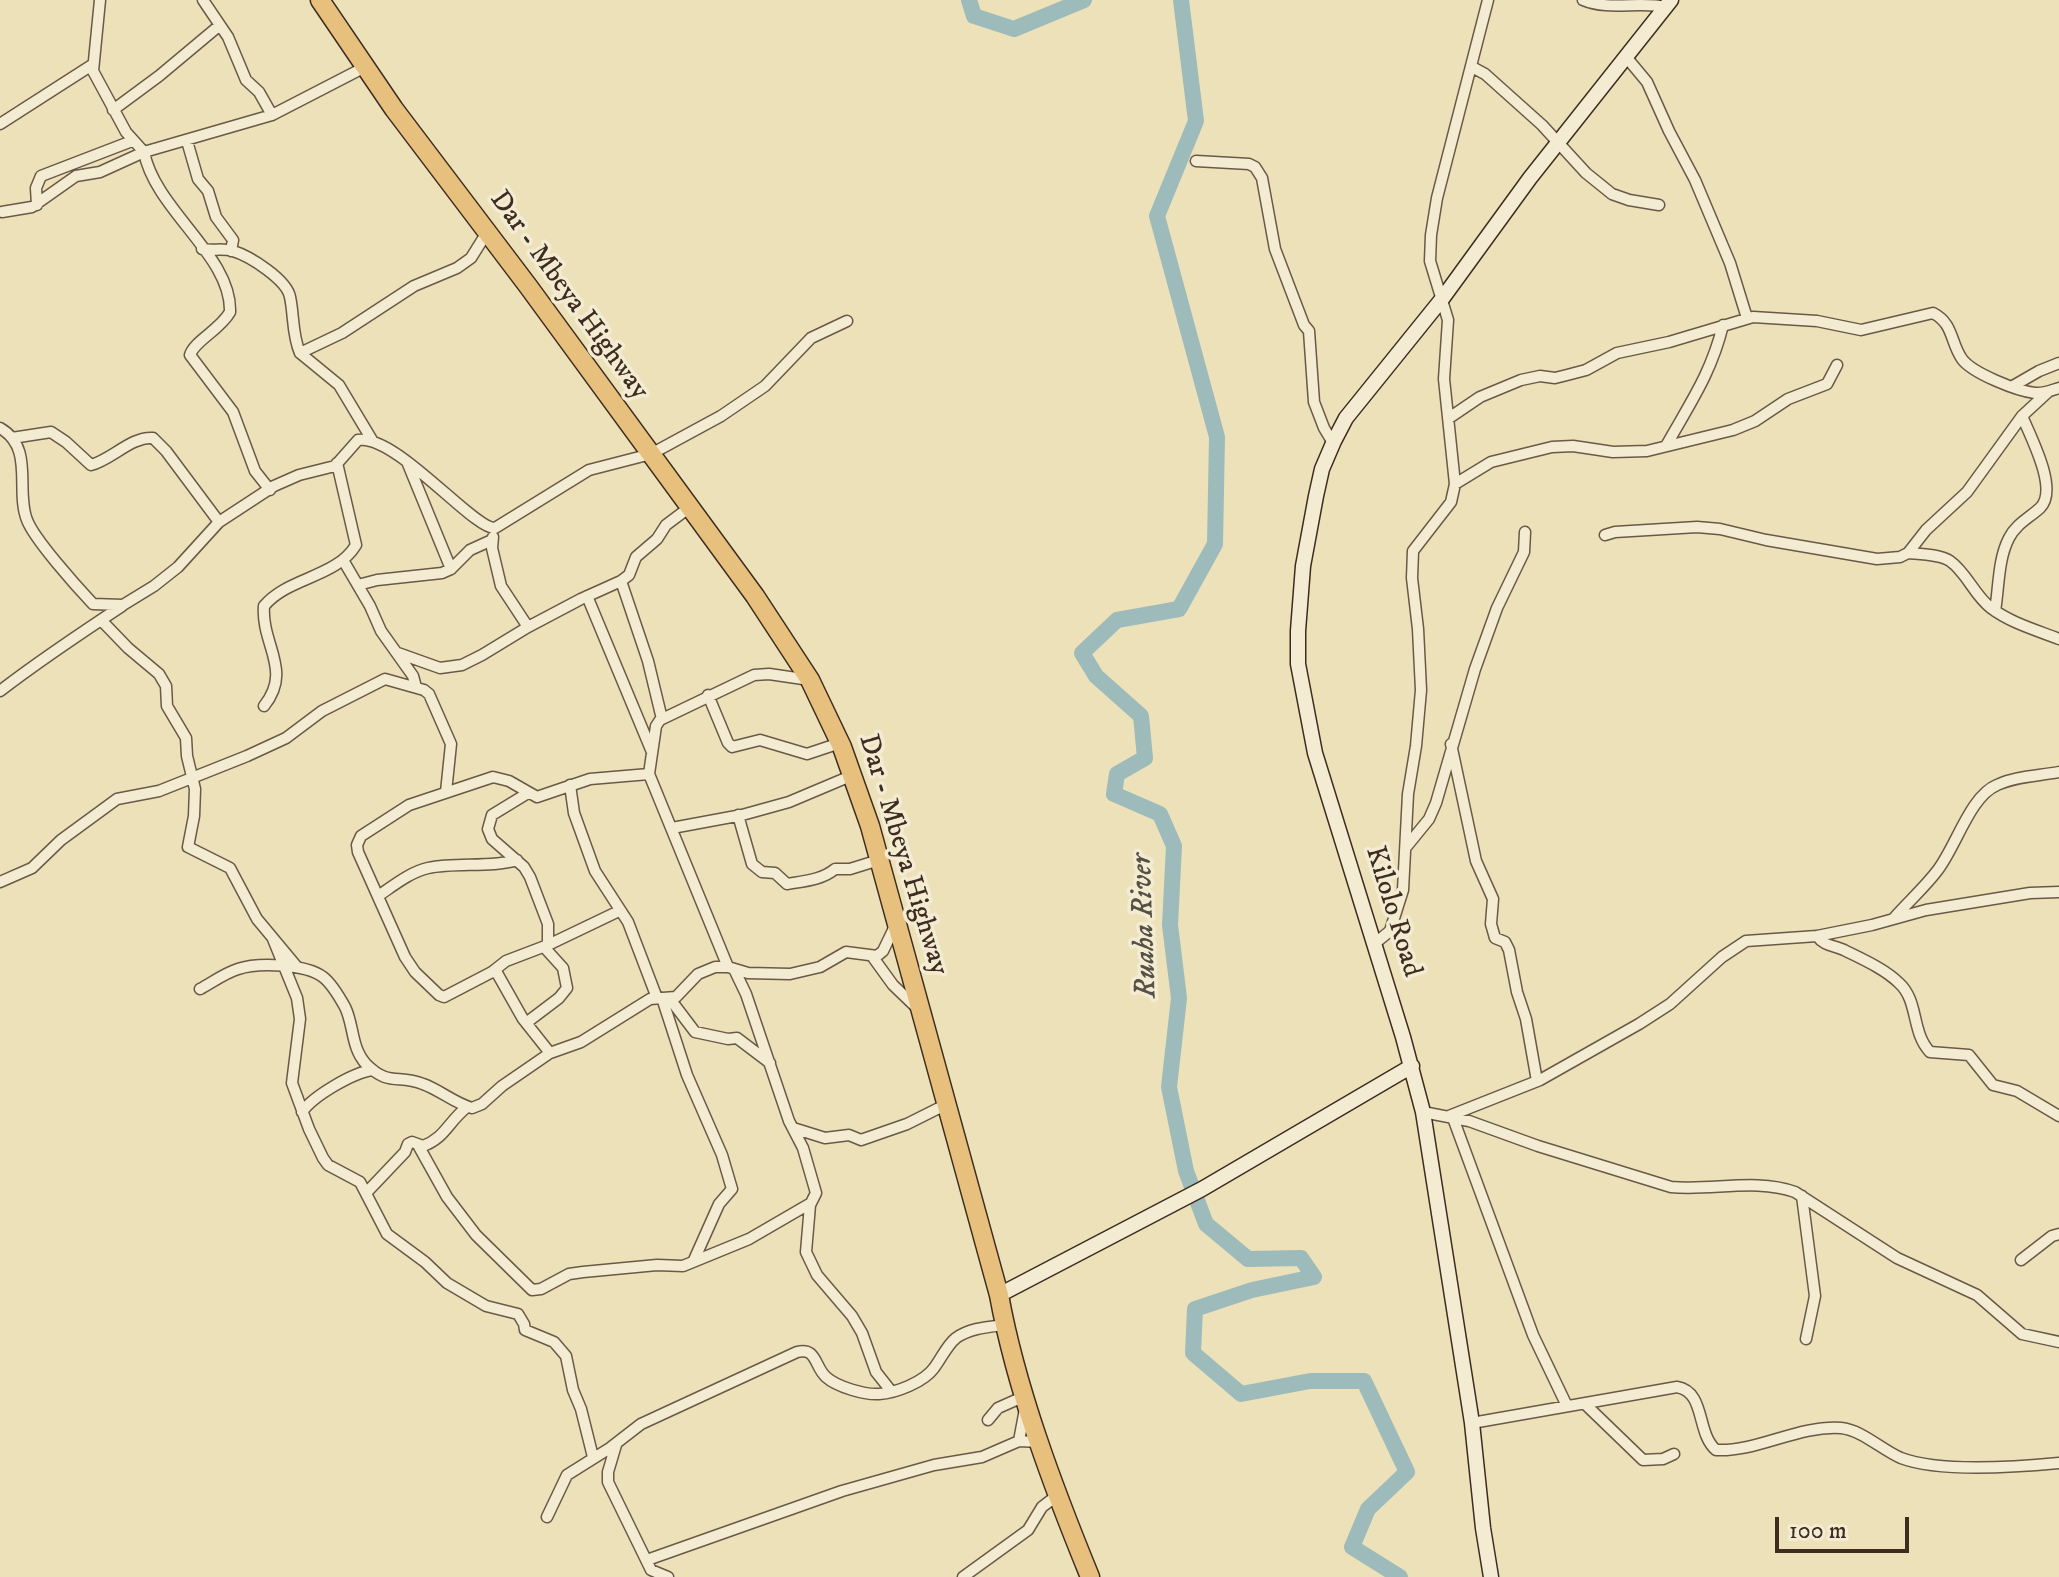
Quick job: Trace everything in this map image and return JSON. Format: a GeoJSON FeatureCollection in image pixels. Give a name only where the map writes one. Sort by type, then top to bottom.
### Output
{"type":"FeatureCollection","features":[{"type":"Feature","properties":{"kind":"highway","name":"Dar - Mbeya Highway"},"geometry":{"type":"LineString","coordinates":[[320,0],[394,109],[780,630],[810,680],[853,775],[1026,1400],[1090,1577]]}},
{"type":"Feature","properties":{"kind":"main road","name":"Kilolo Road"},"geometry":{"type":"LineString","coordinates":[[1491,1577],[1472,1423],[1423,1112],[1412,1066],[1315,753],[1298,664],[1303,566],[1322,469],[1346,418],[1442,299],[1530,178],[1668,4]]}},
{"type":"Feature","properties":{"kind":"main road"},"geometry":{"type":"LineString","coordinates":[[999,1295],[1202,1189],[1412,1066]]}},
{"type":"Feature","properties":{"kind":"street"},"geometry":{"type":"LineString","coordinates":[[100,0],[92,65],[96,77],[132,141],[144,152],[163,192],[227,285],[230,312],[212,334],[193,347],[190,355],[233,412],[255,471],[270,490]]}},
{"type":"Feature","properties":{"kind":"street"},"geometry":{"type":"LineString","coordinates":[[203,0],[233,47],[246,80],[258,91],[272,115]]}},
{"type":"Feature","properties":{"kind":"street"},"geometry":{"type":"LineString","coordinates":[[1374,944],[1384,938],[1396,918],[1403,890],[1408,794],[1421,690],[1412,578],[1413,551],[1451,502],[1455,484],[1444,363],[1448,320],[1430,261],[1431,235],[1437,198],[1488,0]]}},
{"type":"Feature","properties":{"kind":"street"},"geometry":{"type":"LineString","coordinates":[[1583,0],[1598,5],[1668,4]]}},
{"type":"Feature","properties":{"kind":"street"},"geometry":{"type":"LineString","coordinates":[[113,110],[220,25]]}},
{"type":"Feature","properties":{"kind":"street"},"geometry":{"type":"LineString","coordinates":[[1627,58],[1647,82],[1695,180],[1730,263],[1747,318]]}},
{"type":"Feature","properties":{"kind":"street"},"geometry":{"type":"LineString","coordinates":[[0,124],[92,65]]}},
{"type":"Feature","properties":{"kind":"street"},"geometry":{"type":"LineString","coordinates":[[2,212],[37,205],[76,176],[100,172],[144,152],[272,115],[367,66]]}},
{"type":"Feature","properties":{"kind":"street"},"geometry":{"type":"LineString","coordinates":[[1472,67],[1485,74],[1559,143],[1586,173],[1612,194],[1659,205]]}},
{"type":"Feature","properties":{"kind":"street"},"geometry":{"type":"LineString","coordinates":[[37,205],[36,188],[41,176],[132,141]]}},
{"type":"Feature","properties":{"kind":"street"},"geometry":{"type":"LineString","coordinates":[[187,141],[198,179],[208,191],[216,217],[233,240],[231,251]]}},
{"type":"Feature","properties":{"kind":"street"},"geometry":{"type":"LineString","coordinates":[[1196,161],[1249,164],[1262,178],[1275,249],[1310,335],[1314,402],[1333,443]]}},
{"type":"Feature","properties":{"kind":"street"},"geometry":{"type":"LineString","coordinates":[[300,353],[342,333],[414,286],[457,268],[471,258],[486,234]]}},
{"type":"Feature","properties":{"kind":"street"},"geometry":{"type":"LineString","coordinates":[[202,249],[231,251],[257,263],[285,284],[290,294],[300,353],[339,385],[372,440],[443,489],[483,525],[495,528]]}},
{"type":"Feature","properties":{"kind":"street"},"geometry":{"type":"LineString","coordinates":[[1449,418],[1480,397],[1521,380],[1540,376],[1555,378],[1586,370],[1617,353],[1764,316],[1790,321],[1817,321],[1861,330],[1933,313],[1949,327],[1964,361],[1999,382],[2036,393],[2054,389]]}},
{"type":"Feature","properties":{"kind":"street"},"geometry":{"type":"LineString","coordinates":[[528,627],[501,586],[492,540],[495,528],[595,467],[651,454],[721,416],[765,386],[811,338],[847,321]]}},
{"type":"Feature","properties":{"kind":"street"},"geometry":{"type":"LineString","coordinates":[[1666,446],[1708,374],[1723,325]]}},
{"type":"Feature","properties":{"kind":"street"},"geometry":{"type":"LineString","coordinates":[[2013,386],[2059,363]]}},
{"type":"Feature","properties":{"kind":"street"},"geometry":{"type":"LineString","coordinates":[[1455,484],[1491,462],[1552,447],[1573,446],[1631,453],[1733,430],[1755,421],[1788,399],[1827,384],[1837,365]]}},
{"type":"Feature","properties":{"kind":"street"},"geometry":{"type":"LineString","coordinates":[[1908,553],[1926,530],[1967,492],[2022,416],[2054,389]]}},
{"type":"Feature","properties":{"kind":"street"},"geometry":{"type":"LineString","coordinates":[[1995,611],[2008,538],[2015,528],[2042,507],[2049,491],[2022,416]]}},
{"type":"Feature","properties":{"kind":"street"},"geometry":{"type":"LineString","coordinates":[[0,428],[12,438],[24,476],[27,519],[40,541],[93,604],[123,605]]}},
{"type":"Feature","properties":{"kind":"street"},"geometry":{"type":"LineString","coordinates":[[12,438],[51,432],[91,465],[142,438],[153,438],[219,522]]}},
{"type":"Feature","properties":{"kind":"street"},"geometry":{"type":"LineString","coordinates":[[0,691],[34,664],[56,653],[169,575],[219,522],[299,475],[327,469],[337,463],[358,440],[372,440]]}},
{"type":"Feature","properties":{"kind":"street"},"geometry":{"type":"LineString","coordinates":[[264,706],[276,685],[275,659],[265,634],[264,606],[277,594],[343,560],[356,542],[337,463]]}},
{"type":"Feature","properties":{"kind":"street"},"geometry":{"type":"LineString","coordinates":[[407,463],[451,569]]}},
{"type":"Feature","properties":{"kind":"street"},"geometry":{"type":"LineString","coordinates":[[398,653],[431,666],[453,668],[482,655],[528,627],[621,581],[630,572],[636,557],[657,539],[666,525],[690,507]]}},
{"type":"Feature","properties":{"kind":"street"},"geometry":{"type":"LineString","coordinates":[[1605,535],[1697,527],[1877,559],[1890,559],[1908,553],[1939,557],[1951,562],[1978,598],[1995,611],[2059,639]]}},
{"type":"Feature","properties":{"kind":"street"},"geometry":{"type":"LineString","coordinates":[[1407,846],[1429,819],[1497,608],[1524,552],[1525,532]]}},
{"type":"Feature","properties":{"kind":"street"},"geometry":{"type":"LineString","coordinates":[[358,585],[442,573],[451,569],[470,550],[492,540]]}},
{"type":"Feature","properties":{"kind":"street"},"geometry":{"type":"LineString","coordinates":[[343,560],[381,631],[413,676],[416,687]]}},
{"type":"Feature","properties":{"kind":"street"},"geometry":{"type":"LineString","coordinates":[[621,581],[648,661],[662,719]]}},
{"type":"Feature","properties":{"kind":"street"},"geometry":{"type":"LineString","coordinates":[[587,596],[653,753]]}},
{"type":"Feature","properties":{"kind":"street"},"geometry":{"type":"LineString","coordinates":[[101,620],[162,678],[167,706],[186,738],[187,756],[194,777],[194,816],[187,846],[230,868],[257,919],[297,967]]}},
{"type":"Feature","properties":{"kind":"street"},"geometry":{"type":"LineString","coordinates":[[810,680],[759,674],[708,695],[662,719],[656,726],[649,774],[731,968],[746,994],[793,1128],[803,1148],[816,1193],[811,1203],[806,1252],[817,1275],[852,1316],[862,1333],[876,1372],[891,1391]]}},
{"type":"Feature","properties":{"kind":"street"},"geometry":{"type":"LineString","coordinates":[[0,882],[32,868],[61,840],[117,799],[148,794],[286,738],[322,711],[385,679],[416,687],[429,694],[451,741],[446,792]]}},
{"type":"Feature","properties":{"kind":"street"},"geometry":{"type":"LineString","coordinates":[[708,695],[732,747],[760,740],[807,754],[840,743]]}},
{"type":"Feature","properties":{"kind":"street"},"geometry":{"type":"LineString","coordinates":[[1451,744],[1476,861],[1493,899],[1492,930],[1495,938],[1505,942],[1509,950],[1537,1081]]}},
{"type":"Feature","properties":{"kind":"street"},"geometry":{"type":"LineString","coordinates":[[1893,919],[1952,851],[1983,794],[1995,785],[2059,772]]}},
{"type":"Feature","properties":{"kind":"street"},"geometry":{"type":"LineString","coordinates":[[619,911],[546,946],[506,961],[446,997],[439,995],[409,965],[357,845],[361,836],[409,805],[495,777],[509,781],[537,797],[595,778],[649,774]]}},
{"type":"Feature","properties":{"kind":"street"},"geometry":{"type":"LineString","coordinates":[[672,828],[789,802],[853,775]]}},
{"type":"Feature","properties":{"kind":"street"},"geometry":{"type":"LineString","coordinates":[[570,785],[574,813],[595,871],[634,936],[663,999],[687,1075],[722,1155],[732,1189],[720,1202],[694,1260]]}},
{"type":"Feature","properties":{"kind":"street"},"geometry":{"type":"LineString","coordinates":[[526,1023],[559,998],[567,988],[563,968],[546,946],[549,929],[534,885],[517,860],[492,839],[488,823],[502,807],[528,793]]}},
{"type":"Feature","properties":{"kind":"street"},"geometry":{"type":"LineString","coordinates":[[738,815],[752,864],[762,872],[775,873],[787,884],[879,860]]}},
{"type":"Feature","properties":{"kind":"street"},"geometry":{"type":"LineString","coordinates":[[378,896],[430,867],[477,862],[500,864],[517,860]]}},
{"type":"Feature","properties":{"kind":"street"},"geometry":{"type":"LineString","coordinates":[[1450,1118],[1537,1081],[1670,1004],[1722,957],[1746,941],[1817,936],[1926,910],[2030,893],[2059,892]]}},
{"type":"Feature","properties":{"kind":"street"},"geometry":{"type":"LineString","coordinates":[[200,989],[240,968],[297,967],[325,978],[346,1009],[360,1056],[373,1070],[386,1079],[425,1084],[472,1108],[482,1104],[550,1053],[581,1042],[663,999],[676,997],[698,974],[712,967],[748,973],[790,974],[820,967],[846,952],[878,955],[896,924]]}},
{"type":"Feature","properties":{"kind":"street"},"geometry":{"type":"LineString","coordinates":[[1817,936],[1824,944],[1842,949],[1885,972],[1904,988],[1910,998],[1919,1034],[1930,1052],[1969,1055],[1993,1085],[2017,1091],[2059,1116]]}},
{"type":"Feature","properties":{"kind":"street"},"geometry":{"type":"LineString","coordinates":[[273,939],[297,998],[300,1019],[292,1083],[323,1158],[328,1165],[360,1182],[387,1234],[447,1283],[486,1306],[518,1314],[525,1330],[560,1347],[569,1363],[573,1390],[593,1457]]}},
{"type":"Feature","properties":{"kind":"street"},"geometry":{"type":"LineString","coordinates":[[872,956],[893,985],[921,1012]]}},
{"type":"Feature","properties":{"kind":"street"},"geometry":{"type":"LineString","coordinates":[[492,972],[499,975],[512,1002],[550,1053]]}},
{"type":"Feature","properties":{"kind":"street"},"geometry":{"type":"LineString","coordinates":[[663,999],[695,1032],[737,1038],[770,1063]]}},
{"type":"Feature","properties":{"kind":"street"},"geometry":{"type":"LineString","coordinates":[[302,1112],[313,1099],[352,1077],[373,1070]]}},
{"type":"Feature","properties":{"kind":"street"},"geometry":{"type":"LineString","coordinates":[[793,1128],[825,1138],[849,1135],[861,1140],[945,1105]]}},
{"type":"Feature","properties":{"kind":"street"},"geometry":{"type":"LineString","coordinates":[[367,1192],[405,1152],[408,1144],[412,1142],[423,1146],[438,1140],[452,1118],[467,1107]]}},
{"type":"Feature","properties":{"kind":"street"},"geometry":{"type":"LineString","coordinates":[[1423,1112],[1671,1187],[1780,1187],[1802,1196],[1897,1258],[1977,1295],[2022,1334],[2058,1342]]}},
{"type":"Feature","properties":{"kind":"street"},"geometry":{"type":"LineString","coordinates":[[1450,1118],[1527,1321],[1567,1406]]}},
{"type":"Feature","properties":{"kind":"street"},"geometry":{"type":"LineString","coordinates":[[418,1145],[447,1197],[476,1235],[532,1290],[541,1289],[569,1274],[657,1265],[683,1266],[749,1239],[811,1203]]}},
{"type":"Feature","properties":{"kind":"street"},"geometry":{"type":"LineString","coordinates":[[1802,1196],[1815,1296],[1806,1339]]}},
{"type":"Feature","properties":{"kind":"street"},"geometry":{"type":"LineString","coordinates":[[2021,1260],[2059,1234]]}},
{"type":"Feature","properties":{"kind":"street"},"geometry":{"type":"LineString","coordinates":[[547,1517],[563,1480],[641,1424],[805,1350],[813,1354],[826,1377],[872,1394],[891,1391],[931,1372],[957,1337],[976,1329],[1004,1325]]}},
{"type":"Feature","properties":{"kind":"street"},"geometry":{"type":"LineString","coordinates":[[1472,1423],[1677,1387],[1686,1389],[1694,1397],[1709,1444],[1716,1450],[1810,1429],[1831,1428],[1847,1429],[1902,1458],[1921,1463],[1987,1468],[2059,1463]]}},
{"type":"Feature","properties":{"kind":"street"},"geometry":{"type":"LineString","coordinates":[[988,1420],[998,1408],[1026,1400],[1019,1441]]}},
{"type":"Feature","properties":{"kind":"street"},"geometry":{"type":"LineString","coordinates":[[1585,1404],[1643,1460],[1663,1459],[1674,1454]]}},
{"type":"Feature","properties":{"kind":"street"},"geometry":{"type":"LineString","coordinates":[[647,1560],[842,1491],[934,1465],[982,1457],[1019,1441],[1040,1442]]}},
{"type":"Feature","properties":{"kind":"street"},"geometry":{"type":"LineString","coordinates":[[617,1443],[608,1482],[651,1570],[668,1577]]}},
{"type":"Feature","properties":{"kind":"street"},"geometry":{"type":"LineString","coordinates":[[963,1577],[1028,1530],[1042,1507],[1059,1494]]}},
{"type":"Feature","properties":{"kind":"waterway","name":"Ruaha River"},"geometry":{"type":"LineString","coordinates":[[969,0],[974,16],[1014,29],[1084,0]]}},
{"type":"Feature","properties":{"kind":"waterway","name":"Ruaha River"},"geometry":{"type":"LineString","coordinates":[[1181,0],[1196,121],[1157,216],[1217,437],[1215,544],[1179,609],[1117,620],[1082,653],[1096,676],[1141,716],[1145,758],[1117,774],[1114,794],[1160,814],[1174,846],[1170,925],[1179,998],[1169,1087],[1186,1171],[1206,1224],[1248,1259],[1301,1258],[1314,1277],[1252,1290],[1195,1309],[1193,1353],[1241,1394],[1310,1381],[1364,1381],[1407,1472],[1368,1509],[1352,1547],[1400,1577]]}}]}
